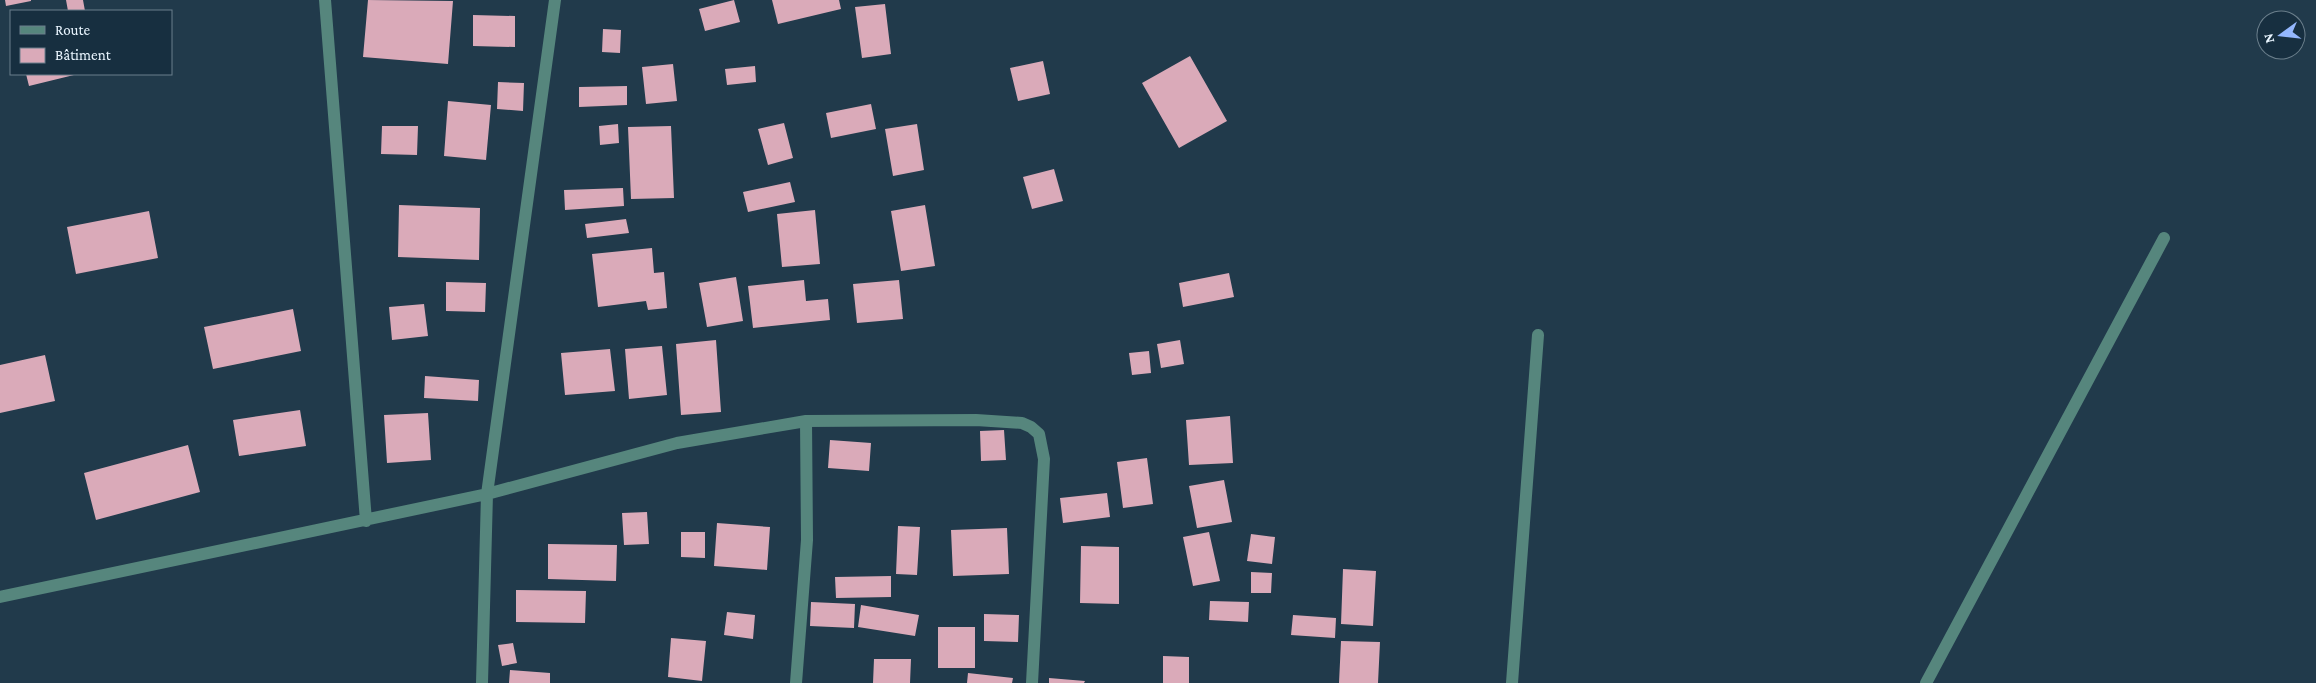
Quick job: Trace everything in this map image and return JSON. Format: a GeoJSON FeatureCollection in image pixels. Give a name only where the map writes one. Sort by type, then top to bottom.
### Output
{"type":"FeatureCollection","features":[{"type":"Feature","properties":{"kind":"street"},"geometry":{"type":"LineString","coordinates":[[325,0],[366,521]]}},
{"type":"Feature","properties":{"kind":"street"},"geometry":{"type":"LineString","coordinates":[[482,683],[487,494],[555,0]]}},
{"type":"Feature","properties":{"kind":"street"},"geometry":{"type":"LineString","coordinates":[[1926,683],[2164,238]]}},
{"type":"Feature","properties":{"kind":"street"},"geometry":{"type":"LineString","coordinates":[[1512,683],[1538,335]]}},
{"type":"Feature","properties":{"kind":"street"},"geometry":{"type":"LineString","coordinates":[[0,597],[487,494],[677,443],[806,421],[976,420],[1022,423],[1039,434],[1044,459],[1032,683]]}},
{"type":"Feature","properties":{"kind":"street"},"geometry":{"type":"LineString","coordinates":[[796,683],[807,540],[806,421]]}},
{"type":"Feature","properties":{"kind":"building"},"geometry":{"type":"Polygon","coordinates":[[[5,0],[31,0],[31,1],[6,6],[5,0]]]}},
{"type":"Feature","properties":{"kind":"building"},"geometry":{"type":"Polygon","coordinates":[[[66,0],[83,0],[85,10],[68,10],[66,0]]]}},
{"type":"Feature","properties":{"kind":"building"},"geometry":{"type":"Polygon","coordinates":[[[368,0],[453,1],[448,64],[363,57],[368,0]]]}},
{"type":"Feature","properties":{"kind":"building"},"geometry":{"type":"Polygon","coordinates":[[[734,0],[740,22],[705,31],[699,9],[734,0]]]}},
{"type":"Feature","properties":{"kind":"building"},"geometry":{"type":"Polygon","coordinates":[[[772,0],[839,0],[841,9],[778,24],[772,0]]]}},
{"type":"Feature","properties":{"kind":"building"},"geometry":{"type":"Polygon","coordinates":[[[885,4],[891,54],[862,58],[855,7],[885,4]]]}},
{"type":"Feature","properties":{"kind":"building"},"geometry":{"type":"Polygon","coordinates":[[[473,15],[515,16],[515,47],[473,46],[473,15]]]}},
{"type":"Feature","properties":{"kind":"building"},"geometry":{"type":"Polygon","coordinates":[[[603,29],[621,30],[620,53],[602,52],[603,29]]]}},
{"type":"Feature","properties":{"kind":"building"},"geometry":{"type":"Polygon","coordinates":[[[1190,56],[1227,121],[1179,148],[1142,83],[1190,56]]]}},
{"type":"Feature","properties":{"kind":"building"},"geometry":{"type":"Polygon","coordinates":[[[1043,61],[1050,94],[1018,101],[1010,68],[1043,61]]]}},
{"type":"Feature","properties":{"kind":"building"},"geometry":{"type":"Polygon","coordinates":[[[673,64],[677,101],[646,104],[642,67],[673,64]]]}},
{"type":"Feature","properties":{"kind":"building"},"geometry":{"type":"Polygon","coordinates":[[[755,66],[756,82],[727,85],[725,69],[755,66]]]}},
{"type":"Feature","properties":{"kind":"building"},"geometry":{"type":"Polygon","coordinates":[[[26,75],[74,75],[29,86],[26,75]]]}},
{"type":"Feature","properties":{"kind":"building"},"geometry":{"type":"Polygon","coordinates":[[[498,82],[524,83],[523,111],[497,109],[498,82]]]}},
{"type":"Feature","properties":{"kind":"building"},"geometry":{"type":"Polygon","coordinates":[[[627,86],[627,105],[579,107],[579,87],[627,86]]]}},
{"type":"Feature","properties":{"kind":"building"},"geometry":{"type":"Polygon","coordinates":[[[448,101],[491,105],[486,160],[444,156],[448,101]]]}},
{"type":"Feature","properties":{"kind":"building"},"geometry":{"type":"Polygon","coordinates":[[[871,104],[876,129],[831,138],[826,113],[871,104]]]}},
{"type":"Feature","properties":{"kind":"building"},"geometry":{"type":"Polygon","coordinates":[[[784,123],[793,158],[768,165],[758,129],[784,123]]]}},
{"type":"Feature","properties":{"kind":"building"},"geometry":{"type":"Polygon","coordinates":[[[618,124],[619,143],[600,145],[599,126],[618,124]]]}},
{"type":"Feature","properties":{"kind":"building"},"geometry":{"type":"Polygon","coordinates":[[[917,124],[924,170],[893,176],[885,129],[917,124]]]}},
{"type":"Feature","properties":{"kind":"building"},"geometry":{"type":"Polygon","coordinates":[[[382,126],[418,126],[417,155],[381,154],[382,126]]]}},
{"type":"Feature","properties":{"kind":"building"},"geometry":{"type":"Polygon","coordinates":[[[671,126],[674,198],[631,199],[628,127],[671,126]]]}},
{"type":"Feature","properties":{"kind":"building"},"geometry":{"type":"Polygon","coordinates":[[[1054,169],[1063,201],[1032,209],[1023,177],[1054,169]]]}},
{"type":"Feature","properties":{"kind":"building"},"geometry":{"type":"Polygon","coordinates":[[[790,182],[795,202],[748,212],[743,192],[790,182]]]}},
{"type":"Feature","properties":{"kind":"building"},"geometry":{"type":"Polygon","coordinates":[[[623,188],[624,206],[565,210],[564,190],[623,188]]]}},
{"type":"Feature","properties":{"kind":"building"},"geometry":{"type":"Polygon","coordinates":[[[399,205],[480,208],[479,260],[398,257],[399,205]]]}},
{"type":"Feature","properties":{"kind":"building"},"geometry":{"type":"Polygon","coordinates":[[[925,205],[935,266],[901,271],[891,211],[925,205]]]}},
{"type":"Feature","properties":{"kind":"building"},"geometry":{"type":"Polygon","coordinates":[[[815,210],[820,264],[782,267],[777,214],[815,210]]]}},
{"type":"Feature","properties":{"kind":"building"},"geometry":{"type":"Polygon","coordinates":[[[149,211],[158,258],[76,274],[67,227],[149,211]]]}},
{"type":"Feature","properties":{"kind":"building"},"geometry":{"type":"Polygon","coordinates":[[[626,219],[629,233],[587,238],[585,224],[626,219]]]}},
{"type":"Feature","properties":{"kind":"building"},"geometry":{"type":"Polygon","coordinates":[[[652,248],[654,273],[664,272],[667,308],[648,310],[646,301],[598,307],[592,254],[652,248]]]}},
{"type":"Feature","properties":{"kind":"building"},"geometry":{"type":"Polygon","coordinates":[[[1229,273],[1234,297],[1183,307],[1179,283],[1229,273]]]}},
{"type":"Feature","properties":{"kind":"building"},"geometry":{"type":"Polygon","coordinates":[[[736,277],[743,321],[707,327],[699,283],[736,277]]]}},
{"type":"Feature","properties":{"kind":"building"},"geometry":{"type":"Polygon","coordinates":[[[804,280],[806,301],[828,299],[830,320],[753,328],[748,286],[804,280]]]}},
{"type":"Feature","properties":{"kind":"building"},"geometry":{"type":"Polygon","coordinates":[[[899,280],[903,319],[857,323],[853,284],[899,280]]]}},
{"type":"Feature","properties":{"kind":"building"},"geometry":{"type":"Polygon","coordinates":[[[446,282],[486,283],[485,312],[446,311],[446,282]]]}},
{"type":"Feature","properties":{"kind":"building"},"geometry":{"type":"Polygon","coordinates":[[[424,304],[428,336],[392,340],[389,307],[424,304]]]}},
{"type":"Feature","properties":{"kind":"building"},"geometry":{"type":"Polygon","coordinates":[[[293,309],[301,351],[213,369],[204,327],[293,309]]]}},
{"type":"Feature","properties":{"kind":"building"},"geometry":{"type":"Polygon","coordinates":[[[716,340],[721,412],[681,415],[676,344],[716,340]]]}},
{"type":"Feature","properties":{"kind":"building"},"geometry":{"type":"Polygon","coordinates":[[[1180,340],[1184,364],[1161,368],[1157,344],[1180,340]]]}},
{"type":"Feature","properties":{"kind":"building"},"geometry":{"type":"Polygon","coordinates":[[[662,346],[667,395],[629,399],[625,349],[662,346]]]}},
{"type":"Feature","properties":{"kind":"building"},"geometry":{"type":"Polygon","coordinates":[[[610,349],[615,391],[565,395],[561,353],[610,349]]]}},
{"type":"Feature","properties":{"kind":"building"},"geometry":{"type":"Polygon","coordinates":[[[1149,351],[1151,373],[1132,375],[1129,353],[1149,351]]]}},
{"type":"Feature","properties":{"kind":"building"},"geometry":{"type":"Polygon","coordinates":[[[45,355],[55,401],[0,413],[0,365],[45,355]]]}},
{"type":"Feature","properties":{"kind":"building"},"geometry":{"type":"Polygon","coordinates":[[[425,376],[479,380],[478,401],[424,398],[425,376]]]}},
{"type":"Feature","properties":{"kind":"building"},"geometry":{"type":"Polygon","coordinates":[[[300,410],[306,446],[239,456],[233,420],[300,410]]]}},
{"type":"Feature","properties":{"kind":"building"},"geometry":{"type":"Polygon","coordinates":[[[428,413],[431,460],[387,463],[384,415],[428,413]]]}},
{"type":"Feature","properties":{"kind":"building"},"geometry":{"type":"Polygon","coordinates":[[[1230,416],[1233,463],[1189,465],[1186,420],[1230,416]]]}},
{"type":"Feature","properties":{"kind":"building"},"geometry":{"type":"Polygon","coordinates":[[[1004,430],[1006,460],[981,461],[980,431],[1004,430]]]}},
{"type":"Feature","properties":{"kind":"building"},"geometry":{"type":"Polygon","coordinates":[[[830,440],[871,443],[869,471],[828,468],[830,440]]]}},
{"type":"Feature","properties":{"kind":"building"},"geometry":{"type":"Polygon","coordinates":[[[188,445],[200,492],[96,520],[84,473],[188,445]]]}},
{"type":"Feature","properties":{"kind":"building"},"geometry":{"type":"Polygon","coordinates":[[[1147,458],[1153,504],[1123,508],[1117,462],[1147,458]]]}},
{"type":"Feature","properties":{"kind":"building"},"geometry":{"type":"Polygon","coordinates":[[[1224,480],[1232,522],[1197,528],[1189,486],[1224,480]]]}},
{"type":"Feature","properties":{"kind":"building"},"geometry":{"type":"Polygon","coordinates":[[[1107,493],[1110,517],[1063,523],[1060,498],[1107,493]]]}},
{"type":"Feature","properties":{"kind":"building"},"geometry":{"type":"Polygon","coordinates":[[[647,512],[649,544],[624,545],[622,513],[647,512]]]}},
{"type":"Feature","properties":{"kind":"building"},"geometry":{"type":"Polygon","coordinates":[[[717,523],[770,527],[767,570],[714,566],[717,523]]]}},
{"type":"Feature","properties":{"kind":"building"},"geometry":{"type":"Polygon","coordinates":[[[898,526],[920,527],[917,575],[896,574],[898,526]]]}},
{"type":"Feature","properties":{"kind":"building"},"geometry":{"type":"Polygon","coordinates":[[[1007,528],[1009,574],[953,576],[951,530],[1007,528]]]}},
{"type":"Feature","properties":{"kind":"building"},"geometry":{"type":"Polygon","coordinates":[[[681,532],[705,532],[705,558],[681,557],[681,532]]]}},
{"type":"Feature","properties":{"kind":"building"},"geometry":{"type":"Polygon","coordinates":[[[1209,532],[1220,581],[1193,586],[1183,537],[1209,532]]]}},
{"type":"Feature","properties":{"kind":"building"},"geometry":{"type":"Polygon","coordinates":[[[1251,534],[1275,537],[1272,564],[1247,561],[1251,534]]]}},
{"type":"Feature","properties":{"kind":"building"},"geometry":{"type":"Polygon","coordinates":[[[548,544],[617,545],[616,581],[548,579],[548,544]]]}},
{"type":"Feature","properties":{"kind":"building"},"geometry":{"type":"Polygon","coordinates":[[[1081,546],[1119,547],[1119,604],[1080,603],[1081,546]]]}},
{"type":"Feature","properties":{"kind":"building"},"geometry":{"type":"Polygon","coordinates":[[[1343,569],[1376,571],[1373,626],[1341,624],[1343,569]]]}},
{"type":"Feature","properties":{"kind":"building"},"geometry":{"type":"Polygon","coordinates":[[[1251,572],[1272,573],[1271,593],[1251,593],[1251,572]]]}},
{"type":"Feature","properties":{"kind":"building"},"geometry":{"type":"Polygon","coordinates":[[[891,576],[891,597],[836,598],[835,577],[891,576]]]}},
{"type":"Feature","properties":{"kind":"building"},"geometry":{"type":"Polygon","coordinates":[[[516,590],[586,591],[585,623],[516,622],[516,590]]]}},
{"type":"Feature","properties":{"kind":"building"},"geometry":{"type":"Polygon","coordinates":[[[1210,601],[1249,602],[1248,622],[1209,620],[1210,601]]]}},
{"type":"Feature","properties":{"kind":"building"},"geometry":{"type":"Polygon","coordinates":[[[811,602],[855,604],[854,628],[810,626],[811,602]]]}},
{"type":"Feature","properties":{"kind":"building"},"geometry":{"type":"Polygon","coordinates":[[[861,605],[919,615],[915,636],[858,627],[861,605]]]}},
{"type":"Feature","properties":{"kind":"building"},"geometry":{"type":"Polygon","coordinates":[[[727,612],[755,615],[753,639],[724,635],[727,612]]]}},
{"type":"Feature","properties":{"kind":"building"},"geometry":{"type":"Polygon","coordinates":[[[984,614],[1019,615],[1018,642],[984,641],[984,614]]]}},
{"type":"Feature","properties":{"kind":"building"},"geometry":{"type":"Polygon","coordinates":[[[1293,615],[1336,618],[1335,638],[1291,635],[1293,615]]]}},
{"type":"Feature","properties":{"kind":"building"},"geometry":{"type":"Polygon","coordinates":[[[938,627],[975,627],[975,668],[938,668],[938,627]]]}},
{"type":"Feature","properties":{"kind":"building"},"geometry":{"type":"Polygon","coordinates":[[[671,638],[706,641],[702,681],[668,677],[671,638]]]}},
{"type":"Feature","properties":{"kind":"building"},"geometry":{"type":"Polygon","coordinates":[[[1341,641],[1380,642],[1378,683],[1339,683],[1341,641]]]}},
{"type":"Feature","properties":{"kind":"building"},"geometry":{"type":"Polygon","coordinates":[[[513,643],[517,663],[502,666],[498,645],[513,643]]]}},
{"type":"Feature","properties":{"kind":"building"},"geometry":{"type":"Polygon","coordinates":[[[1163,656],[1189,657],[1189,683],[1163,683],[1163,656]]]}},
{"type":"Feature","properties":{"kind":"building"},"geometry":{"type":"Polygon","coordinates":[[[874,659],[911,659],[910,683],[873,683],[874,659]]]}},
{"type":"Feature","properties":{"kind":"building"},"geometry":{"type":"Polygon","coordinates":[[[510,670],[550,673],[550,683],[509,683],[510,670]]]}},
{"type":"Feature","properties":{"kind":"building"},"geometry":{"type":"Polygon","coordinates":[[[968,673],[1013,678],[1012,683],[967,683],[968,673]]]}},
{"type":"Feature","properties":{"kind":"building"},"geometry":{"type":"Polygon","coordinates":[[[1049,678],[1085,681],[1084,683],[1049,683],[1049,678]]]}}]}
